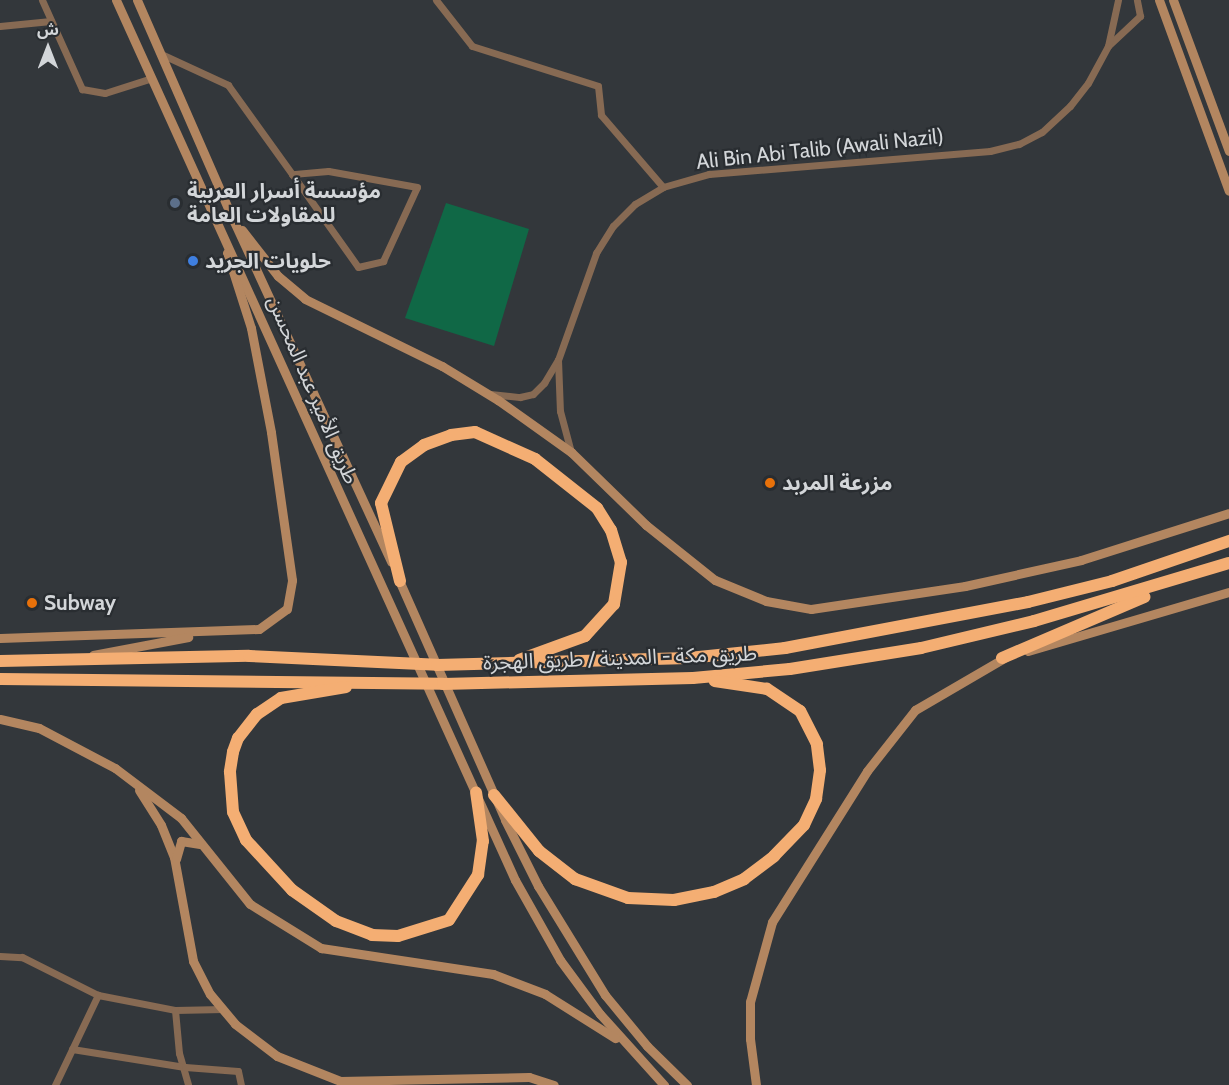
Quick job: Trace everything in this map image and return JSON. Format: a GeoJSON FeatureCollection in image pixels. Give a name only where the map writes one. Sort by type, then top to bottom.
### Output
{"type":"FeatureCollection","features":[{"type":"Feature","properties":{"kind":"highway"},"geometry":{"type":"LineString","coordinates":[[400,581],[381,503],[401,462],[424,445],[451,435],[475,432],[497,439],[536,459],[597,508],[611,530],[621,562],[614,604],[585,636],[502,664]]}},
{"type":"Feature","properties":{"kind":"highway","name":"طريق مكة - المدينة / طريق الهجرة"},"geometry":{"type":"LineString","coordinates":[[71,659],[249,656],[437,664],[502,664],[688,658],[785,648],[1028,602],[1112,581],[1229,542]]}},
{"type":"Feature","properties":{"kind":"highway","name":"طريق مكة - المدينة / طريق الهجرة"},"geometry":{"type":"LineString","coordinates":[[0,679],[443,684],[693,678],[790,669],[921,648],[1034,621],[1229,563]]}},
{"type":"Feature","properties":{"kind":"highway"},"geometry":{"type":"LineString","coordinates":[[1002,658],[1108,615],[1173,581]]}},
{"type":"Feature","properties":{"kind":"highway"},"geometry":{"type":"LineString","coordinates":[[0,661],[71,659]]}},
{"type":"Feature","properties":{"kind":"highway"},"geometry":{"type":"LineString","coordinates":[[494,795],[539,851],[575,879],[627,898],[674,900],[714,892],[744,879],[774,856],[804,825],[816,799],[820,770],[817,744],[800,711],[768,689],[693,678]]}},
{"type":"Feature","properties":{"kind":"highway"},"geometry":{"type":"LineString","coordinates":[[377,682],[281,698],[257,714],[238,738],[230,772],[233,812],[246,840],[292,890],[336,921],[372,935],[398,936],[449,920],[465,901],[478,875],[483,841],[476,792]]}},
{"type":"Feature","properties":{"kind":"main road","name":"طريق الأمير عبد المحسن"},"geometry":{"type":"LineString","coordinates":[[116,0],[511,871],[560,960],[628,1049]]}},
{"type":"Feature","properties":{"kind":"main road","name":"طريق الأمير عبد المحسن"},"geometry":{"type":"LineString","coordinates":[[137,0],[231,215],[419,622],[494,795],[538,886],[605,995],[647,1046],[687,1085]]}},
{"type":"Feature","properties":{"kind":"main road"},"geometry":{"type":"LineString","coordinates":[[1160,0],[1229,191]]}},
{"type":"Feature","properties":{"kind":"main road"},"geometry":{"type":"LineString","coordinates":[[1173,0],[1229,151]]}},
{"type":"Feature","properties":{"kind":"main road"},"geometry":{"type":"LineString","coordinates":[[231,215],[278,276],[305,299],[442,366],[487,393],[571,452],[646,525],[715,580],[766,601],[811,609],[965,586],[1070,563],[1229,513]]}},
{"type":"Feature","properties":{"kind":"main road"},"geometry":{"type":"LineString","coordinates":[[0,638],[259,629],[278,618],[292,597],[292,580],[277,464],[251,328],[218,225]]}},
{"type":"Feature","properties":{"kind":"main road"},"geometry":{"type":"LineString","coordinates":[[756,1085],[750,1039],[750,1002],[772,922],[867,771],[915,710],[1002,658],[1229,592]]}},
{"type":"Feature","properties":{"kind":"main road"},"geometry":{"type":"LineString","coordinates":[[71,659],[223,631]]}},
{"type":"Feature","properties":{"kind":"main road"},"geometry":{"type":"LineString","coordinates":[[0,719],[39,728],[115,768],[181,818],[250,904],[321,948],[493,974],[576,1011],[628,1049],[664,1085]]}},
{"type":"Feature","properties":{"kind":"main road"},"geometry":{"type":"LineString","coordinates":[[136,785],[161,825],[174,857],[193,961],[210,994],[223,1010],[277,1056],[340,1083],[529,1077],[554,1085]]}},
{"type":"Feature","properties":{"kind":"main road"},"geometry":{"type":"LineString","coordinates":[[176,867],[181,841],[200,844]]}},
{"type":"Feature","properties":{"kind":"street"},"geometry":{"type":"LineString","coordinates":[[42,0],[87,92],[105,93],[152,78]]}},
{"type":"Feature","properties":{"kind":"street"},"geometry":{"type":"LineString","coordinates":[[436,0],[472,46],[598,86],[601,115],[663,187]]}},
{"type":"Feature","properties":{"kind":"street","name":"Ali Bin Abi Talib (Awali Nazil)"},"geometry":{"type":"LineString","coordinates":[[1108,46],[1118,0]]}},
{"type":"Feature","properties":{"kind":"street","name":"Ali Bin Abi Talib (Awali Nazil)"},"geometry":{"type":"LineString","coordinates":[[558,360],[596,253],[613,226],[635,204],[663,187],[709,174],[990,151],[1019,144],[1042,132],[1070,106],[1108,46],[1140,16],[1137,0]]}},
{"type":"Feature","properties":{"kind":"street"},"geometry":{"type":"LineString","coordinates":[[0,26],[51,21]]}},
{"type":"Feature","properties":{"kind":"street"},"geometry":{"type":"LineString","coordinates":[[160,54],[228,86],[358,267],[383,261],[417,187],[328,171],[292,174]]}},
{"type":"Feature","properties":{"kind":"street"},"geometry":{"type":"LineString","coordinates":[[487,393],[520,397],[533,394],[558,360]]}},
{"type":"Feature","properties":{"kind":"street"},"geometry":{"type":"LineString","coordinates":[[558,360],[560,411],[571,452]]}},
{"type":"Feature","properties":{"kind":"street"},"geometry":{"type":"LineString","coordinates":[[0,956],[22,957],[98,995],[175,1010],[223,1010]]}},
{"type":"Feature","properties":{"kind":"street"},"geometry":{"type":"LineString","coordinates":[[55,1085],[98,995]]}},
{"type":"Feature","properties":{"kind":"street"},"geometry":{"type":"LineString","coordinates":[[175,1010],[179,1053],[185,1067],[188,1085]]}},
{"type":"Feature","properties":{"kind":"street"},"geometry":{"type":"LineString","coordinates":[[72,1049],[185,1067],[238,1071],[241,1085]]}},
{"type":"Feature","properties":{"kind":"green space"},"geometry":{"type":"Polygon","coordinates":[[[446,203],[529,229],[494,346],[405,318],[446,203]]]}},
{"type":"Feature","properties":{"kind":"place","name":"مؤسسة أسرار العربية للمقاولات العامة"},"geometry":{"type":"Point","coordinates":[175,203]}},
{"type":"Feature","properties":{"kind":"place","name":"حلويات الجريد"},"geometry":{"type":"Point","coordinates":[193,261]}},
{"type":"Feature","properties":{"kind":"place","name":"مزرعة المربد"},"geometry":{"type":"Point","coordinates":[770,483]}},
{"type":"Feature","properties":{"kind":"place","name":"Subway"},"geometry":{"type":"Point","coordinates":[32,603]}}]}
